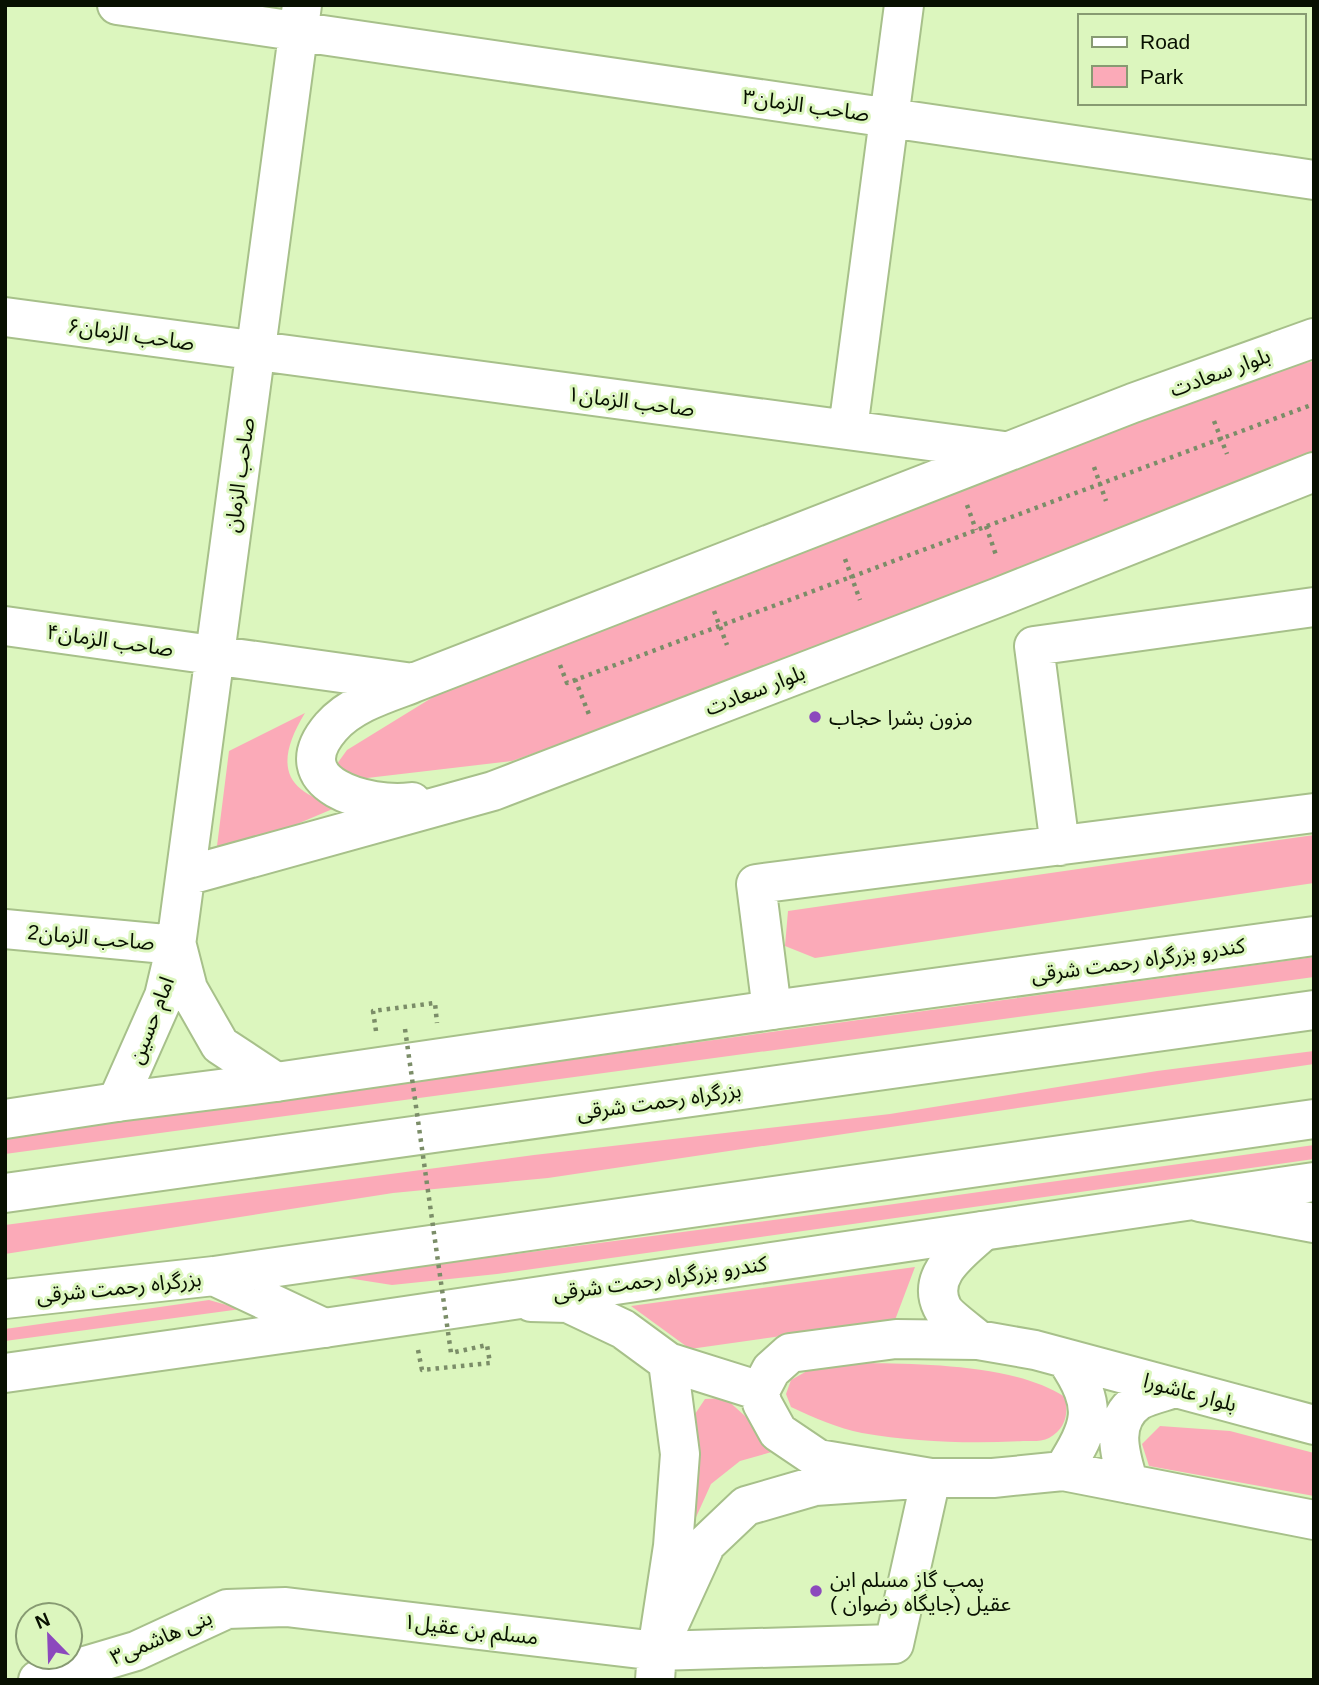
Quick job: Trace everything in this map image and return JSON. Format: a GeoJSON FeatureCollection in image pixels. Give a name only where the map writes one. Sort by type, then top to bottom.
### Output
{"type":"FeatureCollection","features":[{"type":"Feature","properties":{"kind":"main road","name":"صاحب الزمان۳"},"geometry":{"type":"LineString","coordinates":[[117,5],[300,18],[889,117],[1314,180]]}},
{"type":"Feature","properties":{"kind":"main road"},"geometry":{"type":"LineString","coordinates":[[848,429],[904,5]]}},
{"type":"Feature","properties":{"kind":"main road","name":"صاحب الزمان"},"geometry":{"type":"LineString","coordinates":[[176,945],[300,18]]}},
{"type":"Feature","properties":{"kind":"main road","name":"صاحب الزمان۶"},"geometry":{"type":"LineString","coordinates":[[5,317],[256,352]]}},
{"type":"Feature","properties":{"kind":"main road","name":"بلوار سعادت"},"geometry":{"type":"LineString","coordinates":[[215,654],[413,683],[1133,403],[1314,338]]}},
{"type":"Feature","properties":{"kind":"main road","name":"صاحب الزمان۱"},"geometry":{"type":"LineString","coordinates":[[256,352],[1007,452]]}},
{"type":"Feature","properties":{"kind":"main road","name":"بلوار سعادت"},"geometry":{"type":"LineString","coordinates":[[186,876],[493,791],[999,597],[1314,472]]}},
{"type":"Feature","properties":{"kind":"main road"},"geometry":{"type":"LineString","coordinates":[[999,597],[1034,646],[1060,846]]}},
{"type":"Feature","properties":{"kind":"main road"},"geometry":{"type":"LineString","coordinates":[[1034,646],[1314,607]]}},
{"type":"Feature","properties":{"kind":"main road","name":"صاحب الزمان۴"},"geometry":{"type":"LineString","coordinates":[[5,626],[215,654]]}},
{"type":"Feature","properties":{"kind":"main road"},"geometry":{"type":"LineString","coordinates":[[413,683],[359,706],[332,726],[320,743],[316,761],[321,776],[346,795],[394,804],[493,791]]}},
{"type":"Feature","properties":{"kind":"main road"},"geometry":{"type":"LineString","coordinates":[[772,1010],[756,884],[1314,813]]}},
{"type":"Feature","properties":{"kind":"main road","name":"2صاحب الزمان"},"geometry":{"type":"LineString","coordinates":[[5,929],[176,945]]}},
{"type":"Feature","properties":{"kind":"main road","name":"کندرو بزرگراه رحمت شرقی"},"geometry":{"type":"LineString","coordinates":[[5,1119],[1314,936]]}},
{"type":"Feature","properties":{"kind":"main road","name":"امام حسین"},"geometry":{"type":"LineString","coordinates":[[176,945],[188,989],[220,1045],[276,1082]]}},
{"type":"Feature","properties":{"kind":"main road","name":"امام حسین"},"geometry":{"type":"LineString","coordinates":[[117,1102],[164,996],[176,945]]}},
{"type":"Feature","properties":{"kind":"main road","name":"بزرگراه رحمت شرقی"},"geometry":{"type":"LineString","coordinates":[[5,1193],[1314,1010]]}},
{"type":"Feature","properties":{"kind":"main road","name":"بزرگراه رحمت شرقی"},"geometry":{"type":"LineString","coordinates":[[5,1299],[214,1276],[1314,1119]]}},
{"type":"Feature","properties":{"kind":"main road","name":"کندرو بزرگراه رحمت شرقی"},"geometry":{"type":"LineString","coordinates":[[5,1373],[1314,1182]]}},
{"type":"Feature","properties":{"kind":"main road"},"geometry":{"type":"LineString","coordinates":[[1188,1200],[1314,1223]]}},
{"type":"Feature","properties":{"kind":"main road"},"geometry":{"type":"LineString","coordinates":[[978,1340],[942,1308],[937,1282],[945,1268],[983,1231]]}},
{"type":"Feature","properties":{"kind":"main road"},"geometry":{"type":"LineString","coordinates":[[214,1276],[324,1328]]}},
{"type":"Feature","properties":{"kind":"main road"},"geometry":{"type":"LineString","coordinates":[[502,1301],[568,1303],[623,1329],[668,1362],[760,1391],[762,1403],[778,1432],[818,1458],[931,1478]]}},
{"type":"Feature","properties":{"kind":"main road","name":"بلوار عاشورا"},"geometry":{"type":"LineString","coordinates":[[760,1391],[771,1370],[790,1353],[896,1339],[978,1340],[1035,1350],[1314,1425]]}},
{"type":"Feature","properties":{"kind":"main road"},"geometry":{"type":"LineString","coordinates":[[1063,1471],[1084,1436],[1089,1413],[1081,1381],[1066,1359]]}},
{"type":"Feature","properties":{"kind":"main road"},"geometry":{"type":"LineString","coordinates":[[656,1666],[673,1546],[680,1454],[668,1362]]}},
{"type":"Feature","properties":{"kind":"main road"},"geometry":{"type":"LineString","coordinates":[[1129,1485],[1118,1449],[1122,1420],[1138,1401],[1175,1388]]}},
{"type":"Feature","properties":{"kind":"main road"},"geometry":{"type":"LineString","coordinates":[[656,1666],[706,1544],[746,1506],[815,1486],[931,1478],[993,1478],[1063,1471],[1314,1520]]}},
{"type":"Feature","properties":{"kind":"main road","name":"مسلم بن عقیل۱"},"geometry":{"type":"LineString","coordinates":[[286,1607],[656,1666],[894,1644],[931,1478]]}},
{"type":"Feature","properties":{"kind":"main road","name":"بنی هاشمی۳"},"geometry":{"type":"LineString","coordinates":[[38,1680],[136,1651],[227,1609],[286,1607]]}},
{"type":"Feature","properties":{"kind":"path"},"geometry":{"type":"LineString","coordinates":[[547,631],[567,683],[1314,404]]}},
{"type":"Feature","properties":{"kind":"path"},"geometry":{"type":"LineString","coordinates":[[1214,421],[1227,454]]}},
{"type":"Feature","properties":{"kind":"path"},"geometry":{"type":"LineString","coordinates":[[1094,467],[1106,501]]}},
{"type":"Feature","properties":{"kind":"path"},"geometry":{"type":"LineString","coordinates":[[845,559],[860,600]]}},
{"type":"Feature","properties":{"kind":"path"},"geometry":{"type":"LineString","coordinates":[[714,611],[727,645]]}},
{"type":"Feature","properties":{"kind":"path"},"geometry":{"type":"LineString","coordinates":[[373,1011],[435,1003],[438,1023],[427,1025]]}},
{"type":"Feature","properties":{"kind":"path"},"geometry":{"type":"LineString","coordinates":[[416,1027],[405,1030],[452,1353],[487,1345],[490,1363],[422,1370]]}},
{"type":"Feature","properties":{"kind":"green space"},"geometry":{"type":"Polygon","coordinates":[[[1314,361],[1314,456],[836,646],[512,761],[350,780],[334,768],[347,750],[477,670],[1242,378],[1314,361]]]}},
{"type":"Feature","properties":{"kind":"green space"},"geometry":{"type":"Polygon","coordinates":[[[305,713],[290,747],[287,761],[289,773],[306,793],[342,805],[226,854],[217,846],[229,751],[305,713]]]}},
{"type":"Feature","properties":{"kind":"green space"},"geometry":{"type":"Polygon","coordinates":[[[1314,835],[1314,883],[815,958],[785,946],[788,911],[1314,835]]]}},
{"type":"Feature","properties":{"kind":"green space"},"geometry":{"type":"Polygon","coordinates":[[[1314,957],[1314,977],[5,1154],[5,1138],[1314,957]]]}},
{"type":"Feature","properties":{"kind":"green space"},"geometry":{"type":"Polygon","coordinates":[[[1314,1051],[1314,1064],[548,1178],[393,1193],[5,1254],[5,1225],[534,1155],[890,1114],[1157,1071],[1314,1051]]]}},
{"type":"Feature","properties":{"kind":"green space"},"geometry":{"type":"Polygon","coordinates":[[[1314,1145],[1314,1159],[497,1274],[392,1285],[341,1277],[887,1205],[1314,1145]]]}},
{"type":"Feature","properties":{"kind":"green space"},"geometry":{"type":"Polygon","coordinates":[[[915,1267],[895,1320],[690,1349],[631,1306],[915,1267]]]}},
{"type":"Feature","properties":{"kind":"green space"},"geometry":{"type":"Polygon","coordinates":[[[209,1300],[241,1309],[5,1341],[5,1329],[209,1300]]]}},
{"type":"Feature","properties":{"kind":"green space"},"geometry":{"type":"Polygon","coordinates":[[[868,1363],[970,1368],[1022,1378],[1065,1397],[1064,1420],[1059,1430],[1043,1440],[942,1442],[862,1433],[791,1407],[786,1394],[791,1380],[807,1371],[868,1363]]]}},
{"type":"Feature","properties":{"kind":"green space"},"geometry":{"type":"Polygon","coordinates":[[[725,1398],[782,1449],[740,1461],[711,1484],[688,1535],[695,1414],[705,1399],[725,1398]]]}},
{"type":"Feature","properties":{"kind":"green space"},"geometry":{"type":"Polygon","coordinates":[[[1160,1426],[1230,1431],[1314,1453],[1314,1496],[1149,1466],[1142,1444],[1160,1426]]]}},
{"type":"Feature","properties":{"kind":"place","name":"مزون بشرا حجاب"},"geometry":{"type":"Point","coordinates":[815,717]}},
{"type":"Feature","properties":{"kind":"place","name":"پمپ گاز مسلم ابن عقیل (جایگاه رضوان )"},"geometry":{"type":"Point","coordinates":[816,1591]}}]}
